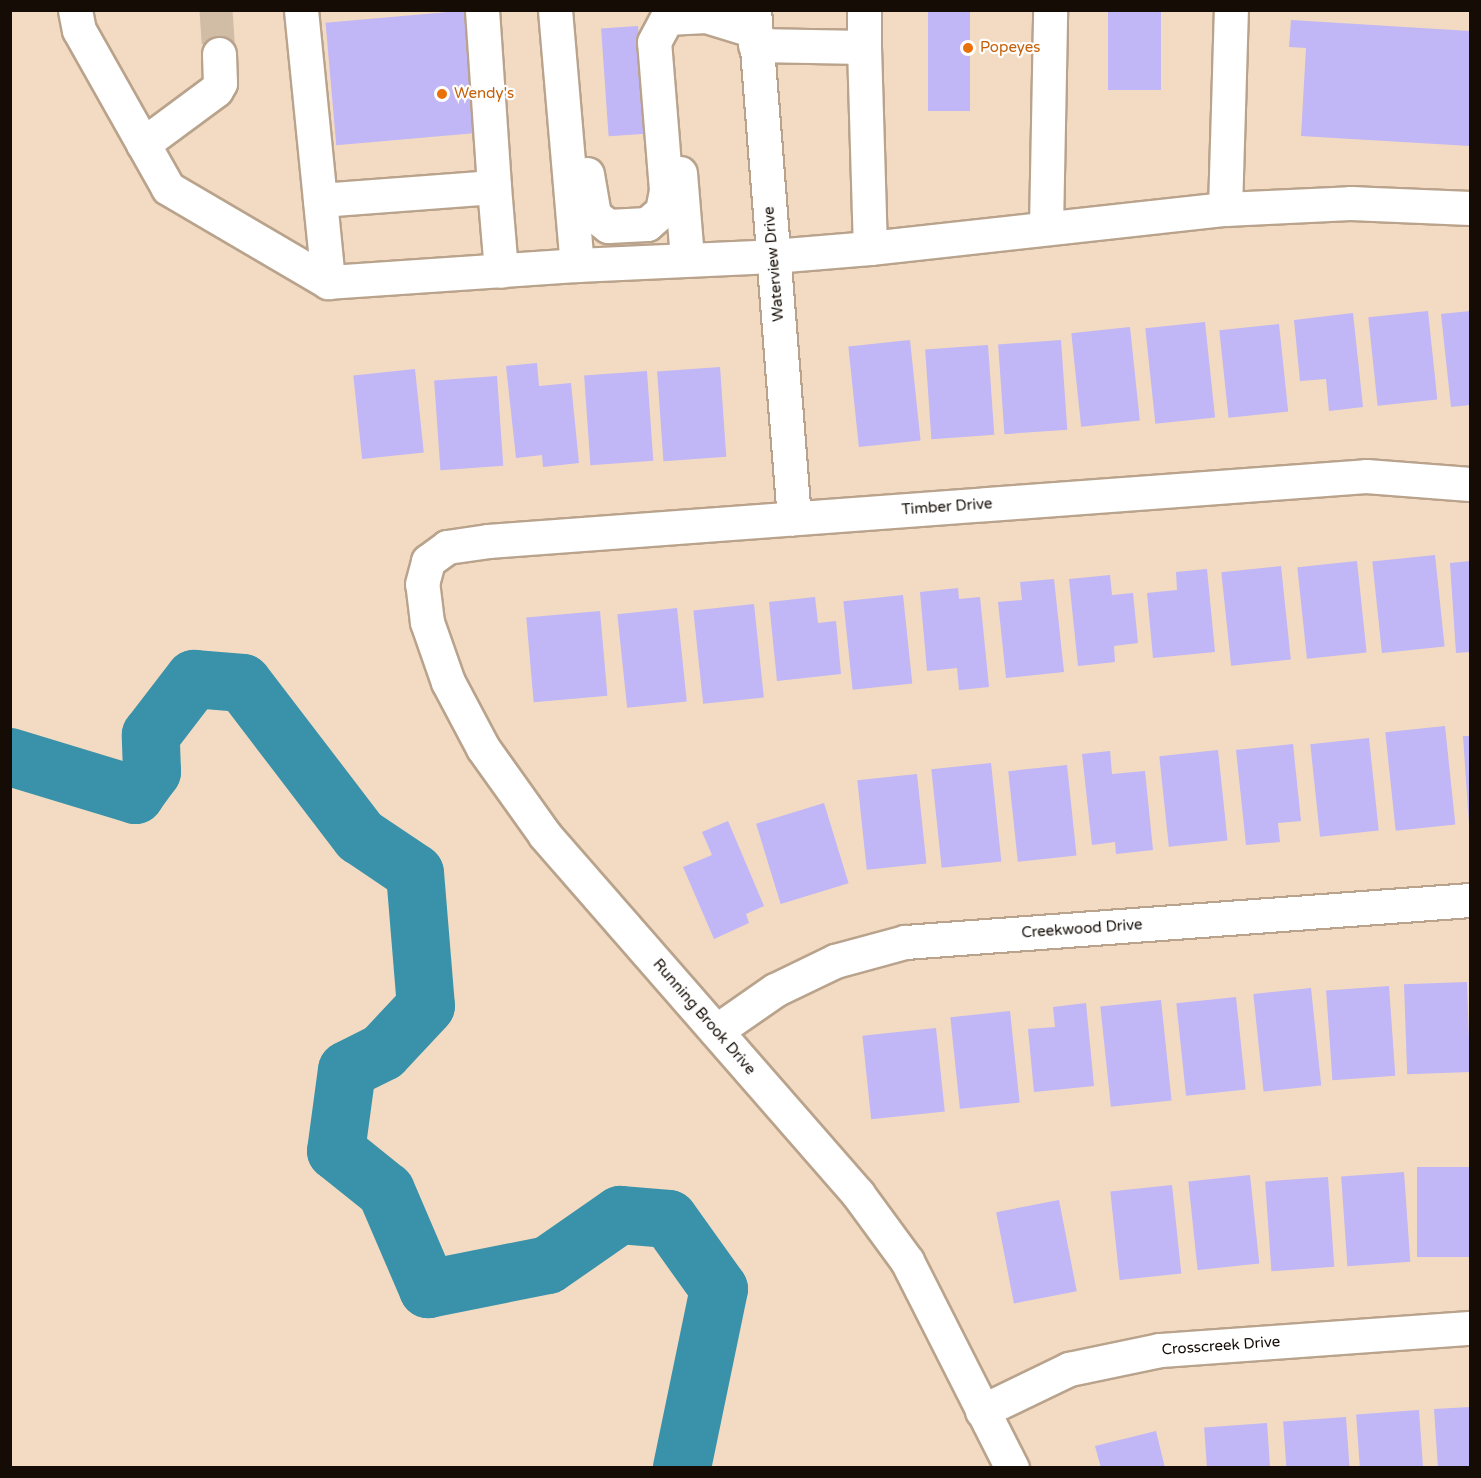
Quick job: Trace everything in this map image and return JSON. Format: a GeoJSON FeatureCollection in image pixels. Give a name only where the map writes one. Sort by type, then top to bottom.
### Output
{"type":"FeatureCollection","features":[{"type":"Feature","properties":{"kind":"street"},"geometry":{"type":"LineString","coordinates":[[75,10],[79,30],[168,188],[328,282],[577,265],[773,256],[870,248],[1225,209],[1350,203],[1470,208]]}},
{"type":"Feature","properties":{"kind":"street"},"geometry":{"type":"LineString","coordinates":[[301,10],[328,282]]}},
{"type":"Feature","properties":{"kind":"street"},"geometry":{"type":"LineString","coordinates":[[482,10],[501,271]]}},
{"type":"Feature","properties":{"kind":"street"},"geometry":{"type":"LineString","coordinates":[[864,10],[870,248]]}},
{"type":"Feature","properties":{"kind":"street"},"geometry":{"type":"LineString","coordinates":[[1046,228],[1050,10]]}},
{"type":"Feature","properties":{"kind":"street"},"geometry":{"type":"LineString","coordinates":[[1225,209],[1231,10]]}},
{"type":"Feature","properties":{"kind":"street"},"geometry":{"type":"LineString","coordinates":[[666,14],[706,16],[754,29],[864,47]]}},
{"type":"Feature","properties":{"kind":"street"},"geometry":{"type":"LineString","coordinates":[[556,23],[578,57],[589,201],[594,215],[608,226],[647,224],[662,211],[666,190],[654,42],[666,14]]}},
{"type":"Feature","properties":{"kind":"street"},"geometry":{"type":"LineString","coordinates":[[666,14],[687,259]]}},
{"type":"Feature","properties":{"kind":"street"},"geometry":{"type":"LineString","coordinates":[[556,23],[577,265]]}},
{"type":"Feature","properties":{"kind":"street","name":"Waterview Drive"},"geometry":{"type":"LineString","coordinates":[[754,29],[794,518]]}},
{"type":"Feature","properties":{"kind":"street"},"geometry":{"type":"LineString","coordinates":[[143,144],[216,90],[220,83],[219,54]]}},
{"type":"Feature","properties":{"kind":"street"},"geometry":{"type":"LineString","coordinates":[[320,200],[494,187]]}},
{"type":"Feature","properties":{"kind":"street","name":"Timber Drive"},"geometry":{"type":"LineString","coordinates":[[428,561],[447,546],[488,541],[794,518],[1366,477],[1470,484]]}},
{"type":"Feature","properties":{"kind":"street","name":"Running Brook Drive"},"geometry":{"type":"LineString","coordinates":[[428,561],[422,585],[427,622],[448,682],[483,748],[545,835],[858,1194],[907,1261],[1012,1467]]}},
{"type":"Feature","properties":{"kind":"street","name":"Creekwood Drive"},"geometry":{"type":"LineString","coordinates":[[716,1031],[776,990],[835,961],[905,942],[1470,900]]}},
{"type":"Feature","properties":{"kind":"street","name":"Crosscreek Drive"},"geometry":{"type":"LineString","coordinates":[[982,1411],[1069,1369],[1160,1350],[1470,1328]]}},
{"type":"Feature","properties":{"kind":"building"},"geometry":{"type":"Polygon","coordinates":[[[471,10],[482,133],[336,145],[326,23],[471,10]]]}},
{"type":"Feature","properties":{"kind":"building"},"geometry":{"type":"Polygon","coordinates":[[[928,10],[970,10],[970,111],[928,111],[928,10]]]}},
{"type":"Feature","properties":{"kind":"building"},"geometry":{"type":"Polygon","coordinates":[[[1108,10],[1161,10],[1161,90],[1108,90],[1108,10]]]}},
{"type":"Feature","properties":{"kind":"building"},"geometry":{"type":"Polygon","coordinates":[[[1291,20],[1470,31],[1470,146],[1301,136],[1306,48],[1289,47],[1291,20]]]}},
{"type":"Feature","properties":{"kind":"building"},"geometry":{"type":"Polygon","coordinates":[[[638,26],[646,134],[609,136],[601,29],[638,26]]]}},
{"type":"Feature","properties":{"kind":"building"},"geometry":{"type":"Polygon","coordinates":[[[1428,311],[1437,400],[1378,406],[1368,317],[1428,311]]]}},
{"type":"Feature","properties":{"kind":"building"},"geometry":{"type":"Polygon","coordinates":[[[1470,311],[1470,405],[1451,407],[1441,314],[1470,311]]]}},
{"type":"Feature","properties":{"kind":"building"},"geometry":{"type":"Polygon","coordinates":[[[1353,313],[1363,407],[1329,411],[1326,379],[1300,381],[1294,320],[1353,313]]]}},
{"type":"Feature","properties":{"kind":"building"},"geometry":{"type":"Polygon","coordinates":[[[1205,322],[1215,417],[1155,424],[1145,328],[1205,322]]]}},
{"type":"Feature","properties":{"kind":"building"},"geometry":{"type":"Polygon","coordinates":[[[1279,324],[1288,412],[1229,418],[1219,330],[1279,324]]]}},
{"type":"Feature","properties":{"kind":"building"},"geometry":{"type":"Polygon","coordinates":[[[1130,327],[1140,420],[1081,427],[1071,333],[1130,327]]]}},
{"type":"Feature","properties":{"kind":"building"},"geometry":{"type":"Polygon","coordinates":[[[910,340],[921,440],[859,447],[848,346],[910,340]]]}},
{"type":"Feature","properties":{"kind":"building"},"geometry":{"type":"Polygon","coordinates":[[[1061,340],[1067,430],[1004,434],[998,344],[1061,340]]]}},
{"type":"Feature","properties":{"kind":"building"},"geometry":{"type":"Polygon","coordinates":[[[988,345],[994,435],[931,439],[925,349],[988,345]]]}},
{"type":"Feature","properties":{"kind":"building"},"geometry":{"type":"Polygon","coordinates":[[[537,363],[539,386],[571,383],[579,463],[543,467],[542,455],[516,458],[506,366],[537,363]]]}},
{"type":"Feature","properties":{"kind":"building"},"geometry":{"type":"Polygon","coordinates":[[[720,367],[726,457],[663,461],[657,371],[720,367]]]}},
{"type":"Feature","properties":{"kind":"building"},"geometry":{"type":"Polygon","coordinates":[[[415,369],[424,453],[362,459],[353,375],[415,369]]]}},
{"type":"Feature","properties":{"kind":"building"},"geometry":{"type":"Polygon","coordinates":[[[647,371],[653,461],[590,465],[584,375],[647,371]]]}},
{"type":"Feature","properties":{"kind":"building"},"geometry":{"type":"Polygon","coordinates":[[[497,376],[503,466],[440,470],[434,380],[497,376]]]}},
{"type":"Feature","properties":{"kind":"building"},"geometry":{"type":"Polygon","coordinates":[[[1435,555],[1445,646],[1382,653],[1372,562],[1435,555]]]}},
{"type":"Feature","properties":{"kind":"building"},"geometry":{"type":"Polygon","coordinates":[[[1357,561],[1367,652],[1307,659],[1297,567],[1357,561]]]}},
{"type":"Feature","properties":{"kind":"building"},"geometry":{"type":"Polygon","coordinates":[[[1470,561],[1470,652],[1456,653],[1450,563],[1470,561]]]}},
{"type":"Feature","properties":{"kind":"building"},"geometry":{"type":"Polygon","coordinates":[[[1281,566],[1291,659],[1231,666],[1221,572],[1281,566]]]}},
{"type":"Feature","properties":{"kind":"building"},"geometry":{"type":"Polygon","coordinates":[[[1207,569],[1215,652],[1153,658],[1147,593],[1177,590],[1176,572],[1207,569]]]}},
{"type":"Feature","properties":{"kind":"building"},"geometry":{"type":"Polygon","coordinates":[[[1110,575],[1112,595],[1133,593],[1138,643],[1114,646],[1115,662],[1078,666],[1069,579],[1110,575]]]}},
{"type":"Feature","properties":{"kind":"building"},"geometry":{"type":"Polygon","coordinates":[[[1054,579],[1064,672],[1006,678],[998,602],[1022,600],[1020,582],[1054,579]]]}},
{"type":"Feature","properties":{"kind":"building"},"geometry":{"type":"Polygon","coordinates":[[[958,588],[959,599],[980,597],[989,687],[959,690],[957,668],[927,671],[920,592],[958,588]]]}},
{"type":"Feature","properties":{"kind":"building"},"geometry":{"type":"Polygon","coordinates":[[[903,595],[912,684],[853,690],[843,601],[903,595]]]}},
{"type":"Feature","properties":{"kind":"building"},"geometry":{"type":"Polygon","coordinates":[[[815,597],[818,623],[836,621],[841,674],[777,681],[769,602],[815,597]]]}},
{"type":"Feature","properties":{"kind":"building"},"geometry":{"type":"Polygon","coordinates":[[[754,604],[764,697],[703,704],[693,610],[754,604]]]}},
{"type":"Feature","properties":{"kind":"building"},"geometry":{"type":"Polygon","coordinates":[[[677,608],[687,701],[627,708],[617,614],[677,608]]]}},
{"type":"Feature","properties":{"kind":"building"},"geometry":{"type":"Polygon","coordinates":[[[600,611],[607,696],[534,702],[526,617],[600,611]]]}},
{"type":"Feature","properties":{"kind":"building"},"geometry":{"type":"Polygon","coordinates":[[[1445,726],[1455,824],[1396,831],[1385,732],[1445,726]]]}},
{"type":"Feature","properties":{"kind":"building"},"geometry":{"type":"Polygon","coordinates":[[[1463,736],[1470,736],[1469,824],[1463,736]]]}},
{"type":"Feature","properties":{"kind":"building"},"geometry":{"type":"Polygon","coordinates":[[[1369,738],[1379,830],[1320,837],[1310,744],[1369,738]]]}},
{"type":"Feature","properties":{"kind":"building"},"geometry":{"type":"Polygon","coordinates":[[[1293,744],[1301,821],[1278,823],[1280,842],[1246,845],[1236,750],[1293,744]]]}},
{"type":"Feature","properties":{"kind":"building"},"geometry":{"type":"Polygon","coordinates":[[[1218,750],[1228,841],[1169,847],[1159,756],[1218,750]]]}},
{"type":"Feature","properties":{"kind":"building"},"geometry":{"type":"Polygon","coordinates":[[[1110,751],[1112,774],[1145,771],[1153,850],[1116,854],[1115,842],[1092,845],[1082,754],[1110,751]]]}},
{"type":"Feature","properties":{"kind":"building"},"geometry":{"type":"Polygon","coordinates":[[[991,763],[1001,861],[942,868],[931,769],[991,763]]]}},
{"type":"Feature","properties":{"kind":"building"},"geometry":{"type":"Polygon","coordinates":[[[1067,765],[1077,856],[1018,862],[1008,771],[1067,765]]]}},
{"type":"Feature","properties":{"kind":"building"},"geometry":{"type":"Polygon","coordinates":[[[917,774],[926,864],[867,870],[857,780],[917,774]]]}},
{"type":"Feature","properties":{"kind":"building"},"geometry":{"type":"Polygon","coordinates":[[[824,803],[849,883],[781,904],[756,824],[824,803]]]}},
{"type":"Feature","properties":{"kind":"building"},"geometry":{"type":"Polygon","coordinates":[[[728,821],[764,906],[746,914],[749,923],[714,939],[683,867],[712,855],[702,832],[728,821]]]}},
{"type":"Feature","properties":{"kind":"building"},"geometry":{"type":"Polygon","coordinates":[[[1467,982],[1470,1072],[1407,1074],[1404,984],[1467,982]]]}},
{"type":"Feature","properties":{"kind":"building"},"geometry":{"type":"Polygon","coordinates":[[[1389,986],[1395,1076],[1332,1080],[1326,990],[1389,986]]]}},
{"type":"Feature","properties":{"kind":"building"},"geometry":{"type":"Polygon","coordinates":[[[1311,988],[1321,1085],[1264,1092],[1253,994],[1311,988]]]}},
{"type":"Feature","properties":{"kind":"building"},"geometry":{"type":"Polygon","coordinates":[[[1236,997],[1246,1089],[1186,1096],[1176,1003],[1236,997]]]}},
{"type":"Feature","properties":{"kind":"building"},"geometry":{"type":"Polygon","coordinates":[[[1161,1000],[1172,1100],[1111,1107],[1100,1006],[1161,1000]]]}},
{"type":"Feature","properties":{"kind":"building"},"geometry":{"type":"Polygon","coordinates":[[[1086,1003],[1094,1086],[1034,1092],[1028,1029],[1055,1027],[1053,1007],[1086,1003]]]}},
{"type":"Feature","properties":{"kind":"building"},"geometry":{"type":"Polygon","coordinates":[[[1010,1011],[1020,1102],[960,1109],[950,1017],[1010,1011]]]}},
{"type":"Feature","properties":{"kind":"building"},"geometry":{"type":"Polygon","coordinates":[[[936,1028],[945,1112],[871,1119],[862,1036],[936,1028]]]}},
{"type":"Feature","properties":{"kind":"building"},"geometry":{"type":"Polygon","coordinates":[[[1417,1167],[1470,1167],[1470,1257],[1417,1257],[1417,1167]]]}},
{"type":"Feature","properties":{"kind":"building"},"geometry":{"type":"Polygon","coordinates":[[[1404,1172],[1410,1262],[1347,1266],[1341,1176],[1404,1172]]]}},
{"type":"Feature","properties":{"kind":"building"},"geometry":{"type":"Polygon","coordinates":[[[1250,1175],[1259,1264],[1198,1270],[1188,1181],[1250,1175]]]}},
{"type":"Feature","properties":{"kind":"building"},"geometry":{"type":"Polygon","coordinates":[[[1328,1177],[1334,1267],[1271,1271],[1265,1181],[1328,1177]]]}},
{"type":"Feature","properties":{"kind":"building"},"geometry":{"type":"Polygon","coordinates":[[[1172,1185],[1181,1274],[1120,1280],[1110,1191],[1172,1185]]]}},
{"type":"Feature","properties":{"kind":"building"},"geometry":{"type":"Polygon","coordinates":[[[1059,1200],[1077,1291],[1014,1304],[996,1212],[1059,1200]]]}},
{"type":"Feature","properties":{"kind":"building"},"geometry":{"type":"Polygon","coordinates":[[[1470,1407],[1470,1468],[1438,1468],[1434,1409],[1470,1407]]]}},
{"type":"Feature","properties":{"kind":"building"},"geometry":{"type":"Polygon","coordinates":[[[1419,1410],[1423,1468],[1360,1468],[1356,1414],[1419,1410]]]}},
{"type":"Feature","properties":{"kind":"building"},"geometry":{"type":"Polygon","coordinates":[[[1346,1417],[1350,1468],[1286,1468],[1283,1421],[1346,1417]]]}},
{"type":"Feature","properties":{"kind":"building"},"geometry":{"type":"Polygon","coordinates":[[[1267,1423],[1270,1468],[1207,1468],[1204,1427],[1267,1423]]]}},
{"type":"Feature","properties":{"kind":"building"},"geometry":{"type":"Polygon","coordinates":[[[1156,1431],[1165,1468],[1101,1468],[1095,1446],[1156,1431]]]}},
{"type":"Feature","properties":{"kind":"waterway"},"geometry":{"type":"LineString","coordinates":[[10,757],[135,795],[152,772],[151,735],[194,679],[243,683],[360,836],[415,873],[426,1006],[383,1052],[347,1070],[336,1151],[386,1191],[428,1289],[548,1265],[620,1215],[669,1219],[719,1289],[682,1468]]}},
{"type":"Feature","properties":{"kind":"tunnel"},"geometry":{"type":"LineString","coordinates":[[216,10],[219,54]]}},
{"type":"Feature","properties":{"kind":"place","name":"Popeyes"},"geometry":{"type":"Point","coordinates":[968,48]}},
{"type":"Feature","properties":{"kind":"place","name":"Wendy's"},"geometry":{"type":"Point","coordinates":[442,94]}}]}
